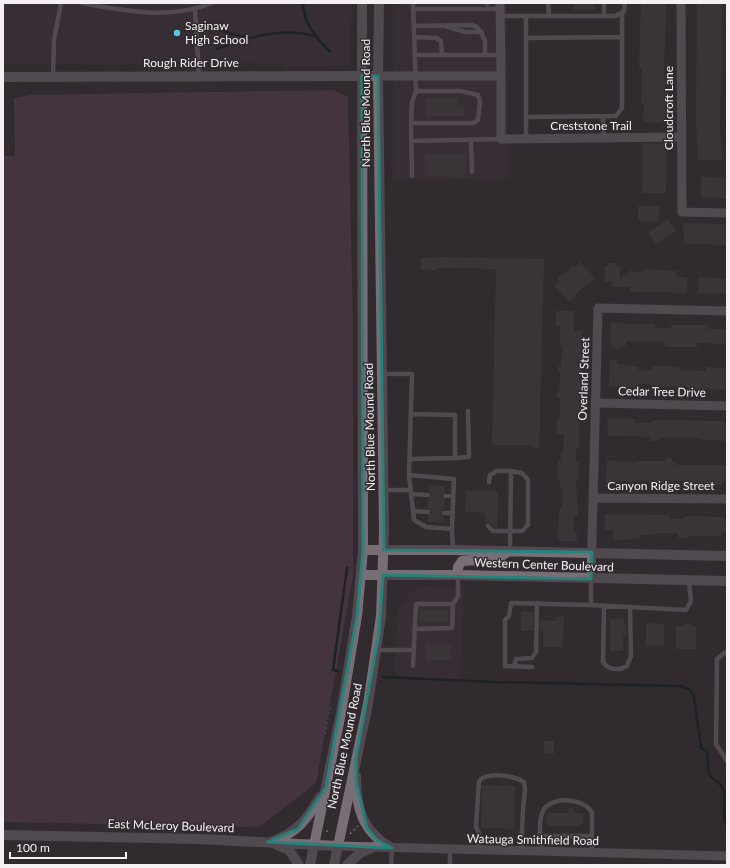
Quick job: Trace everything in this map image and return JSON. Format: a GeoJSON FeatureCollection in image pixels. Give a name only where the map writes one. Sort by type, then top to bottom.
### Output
{"type":"FeatureCollection","features":[{"type":"Feature","properties":{"kind":"main road","name":"North Blue Mound Road"},"geometry":{"type":"LineString","coordinates":[[310,865],[313,844],[326,787],[357,616],[363,550],[362,3]]}},
{"type":"Feature","properties":{"kind":"main road","name":"North Blue Mound Road"},"geometry":{"type":"LineString","coordinates":[[334,865],[377,650],[381,616],[384,550],[384,490],[378,76],[379,3]]}},
{"type":"Feature","properties":{"kind":"main road","name":"Rough Rider Drive"},"geometry":{"type":"LineString","coordinates":[[3,77],[378,76]]}},
{"type":"Feature","properties":{"kind":"main road","name":"Western Center Boulevard"},"geometry":{"type":"LineString","coordinates":[[363,550],[592,552],[727,556]]}},
{"type":"Feature","properties":{"kind":"main road"},"geometry":{"type":"LineString","coordinates":[[458,575],[458,567],[462,561],[496,558],[510,551]]}},
{"type":"Feature","properties":{"kind":"main road","name":"Western Center Boulevard"},"geometry":{"type":"LineString","coordinates":[[361,575],[458,575],[727,581]]}},
{"type":"Feature","properties":{"kind":"main road"},"geometry":{"type":"LineString","coordinates":[[356,758],[357,787],[363,819],[372,835],[392,848]]}},
{"type":"Feature","properties":{"kind":"main road"},"geometry":{"type":"LineString","coordinates":[[268,842],[281,838],[298,829],[308,818],[326,787]]}},
{"type":"Feature","properties":{"kind":"main road","name":"East McLeroy Boulevard"},"geometry":{"type":"LineString","coordinates":[[3,835],[199,839],[338,846]]}},
{"type":"Feature","properties":{"kind":"main road"},"geometry":{"type":"LineString","coordinates":[[268,842],[289,850],[299,865]]}},
{"type":"Feature","properties":{"kind":"main road"},"geometry":{"type":"LineString","coordinates":[[347,865],[360,853],[374,847]]}},
{"type":"Feature","properties":{"kind":"street","name":"Cloudcroft Lane"},"geometry":{"type":"LineString","coordinates":[[681,3],[682,212],[727,213]]}},
{"type":"Feature","properties":{"kind":"street"},"geometry":{"type":"LineString","coordinates":[[500,9],[501,139]]}},
{"type":"Feature","properties":{"kind":"street"},"geometry":{"type":"LineString","coordinates":[[378,76],[500,76]]}},
{"type":"Feature","properties":{"kind":"street","name":"Creststone Trail"},"geometry":{"type":"LineString","coordinates":[[501,139],[682,137]]}},
{"type":"Feature","properties":{"kind":"street","name":"Overland Street"},"geometry":{"type":"LineString","coordinates":[[591,579],[598,308],[727,311]]}},
{"type":"Feature","properties":{"kind":"street","name":"Cedar Tree Drive"},"geometry":{"type":"LineString","coordinates":[[596,403],[727,406]]}},
{"type":"Feature","properties":{"kind":"street","name":"Canyon Ridge Street"},"geometry":{"type":"LineString","coordinates":[[594,498],[727,499]]}},
{"type":"Feature","properties":{"kind":"street","name":"Watauga Smithfield Road"},"geometry":{"type":"LineString","coordinates":[[338,846],[478,851],[727,856]]}},
{"type":"Feature","properties":{"kind":"lane"},"geometry":{"type":"LineString","coordinates":[[53,77],[54,40],[61,3]]}},
{"type":"Feature","properties":{"kind":"lane"},"geometry":{"type":"LineString","coordinates":[[82,3],[140,11],[176,12],[195,9],[212,3]]}},
{"type":"Feature","properties":{"kind":"lane"},"geometry":{"type":"LineString","coordinates":[[412,176],[411,123],[412,102],[416,91],[413,3]]}},
{"type":"Feature","properties":{"kind":"lane"},"geometry":{"type":"LineString","coordinates":[[548,3],[548,16]]}},
{"type":"Feature","properties":{"kind":"lane"},"geometry":{"type":"LineString","coordinates":[[604,3],[604,16]]}},
{"type":"Feature","properties":{"kind":"lane"},"geometry":{"type":"LineString","coordinates":[[526,117],[616,116],[622,108],[622,13],[625,3]]}},
{"type":"Feature","properties":{"kind":"lane"},"geometry":{"type":"LineString","coordinates":[[413,10],[487,5],[526,16],[616,16],[622,13]]}},
{"type":"Feature","properties":{"kind":"lane"},"geometry":{"type":"LineString","coordinates":[[195,9],[199,76]]}},
{"type":"Feature","properties":{"kind":"lane"},"geometry":{"type":"LineString","coordinates":[[526,16],[526,139]]}},
{"type":"Feature","properties":{"kind":"lane"},"geometry":{"type":"LineString","coordinates":[[414,26],[470,25],[477,27],[482,32],[485,40],[485,55]]}},
{"type":"Feature","properties":{"kind":"lane"},"geometry":{"type":"LineString","coordinates":[[414,37],[436,38],[440,41],[442,54]]}},
{"type":"Feature","properties":{"kind":"lane"},"geometry":{"type":"LineString","coordinates":[[526,38],[622,37]]}},
{"type":"Feature","properties":{"kind":"lane"},"geometry":{"type":"LineString","coordinates":[[415,54],[500,55]]}},
{"type":"Feature","properties":{"kind":"lane"},"geometry":{"type":"LineString","coordinates":[[411,123],[473,123],[478,120],[478,96],[470,92],[416,91]]}},
{"type":"Feature","properties":{"kind":"lane"},"geometry":{"type":"LineString","coordinates":[[603,117],[604,138]]}},
{"type":"Feature","properties":{"kind":"lane"},"geometry":{"type":"LineString","coordinates":[[411,141],[501,139]]}},
{"type":"Feature","properties":{"kind":"lane"},"geometry":{"type":"LineString","coordinates":[[472,140],[472,172]]}},
{"type":"Feature","properties":{"kind":"lane"},"geometry":{"type":"LineString","coordinates":[[382,374],[412,374],[409,475],[414,520],[426,527],[452,529]]}},
{"type":"Feature","properties":{"kind":"lane"},"geometry":{"type":"LineString","coordinates":[[410,459],[469,457],[468,411]]}},
{"type":"Feature","properties":{"kind":"lane"},"geometry":{"type":"LineString","coordinates":[[411,414],[455,415],[456,458]]}},
{"type":"Feature","properties":{"kind":"lane"},"geometry":{"type":"LineString","coordinates":[[510,551],[511,471]]}},
{"type":"Feature","properties":{"kind":"lane"},"geometry":{"type":"LineString","coordinates":[[488,526],[493,531],[522,531],[528,525],[528,480],[522,473],[511,471],[494,472],[490,475],[489,482]]}},
{"type":"Feature","properties":{"kind":"lane"},"geometry":{"type":"LineString","coordinates":[[409,475],[454,479],[452,529],[453,550]]}},
{"type":"Feature","properties":{"kind":"lane"},"geometry":{"type":"LineString","coordinates":[[384,490],[428,495]]}},
{"type":"Feature","properties":{"kind":"lane"},"geometry":{"type":"LineString","coordinates":[[445,496],[453,496]]}},
{"type":"Feature","properties":{"kind":"lane"},"geometry":{"type":"LineString","coordinates":[[413,511],[428,512]]}},
{"type":"Feature","properties":{"kind":"lane"},"geometry":{"type":"LineString","coordinates":[[444,513],[453,514]]}},
{"type":"Feature","properties":{"kind":"lane"},"geometry":{"type":"LineString","coordinates":[[414,629],[452,628],[453,604],[458,596],[458,575]]}},
{"type":"Feature","properties":{"kind":"lane"},"geometry":{"type":"LineString","coordinates":[[590,605],[591,579]]}},
{"type":"Feature","properties":{"kind":"lane"},"geometry":{"type":"LineString","coordinates":[[532,667],[504,666],[505,620],[509,616],[511,603],[686,610],[690,601],[689,581]]}},
{"type":"Feature","properties":{"kind":"lane"},"geometry":{"type":"LineString","coordinates":[[413,666],[416,604],[453,604]]}},
{"type":"Feature","properties":{"kind":"lane"},"geometry":{"type":"LineString","coordinates":[[514,667],[516,659],[532,658],[536,652],[537,604]]}},
{"type":"Feature","properties":{"kind":"lane"},"geometry":{"type":"LineString","coordinates":[[604,606],[603,662],[606,666],[618,669],[627,666],[631,656],[630,608]]}},
{"type":"Feature","properties":{"kind":"lane"},"geometry":{"type":"LineString","coordinates":[[377,650],[414,650]]}},
{"type":"Feature","properties":{"kind":"lane"},"geometry":{"type":"LineString","coordinates":[[727,651],[717,659],[716,736],[716,744],[727,761]]}},
{"type":"Feature","properties":{"kind":"lane"},"geometry":{"type":"LineString","coordinates":[[478,851],[479,833],[476,827],[479,781],[486,777],[503,775],[519,779],[524,782],[525,789],[521,852]]}},
{"type":"Feature","properties":{"kind":"lane"},"geometry":{"type":"LineString","coordinates":[[542,852],[541,836],[543,811],[547,805],[554,802],[572,801],[583,803],[590,807],[592,813],[592,853]]}},
{"type":"Feature","properties":{"kind":"lane"},"geometry":{"type":"LineString","coordinates":[[541,836],[592,836]]}},
{"type":"Feature","properties":{"kind":"lane"},"geometry":{"type":"LineString","coordinates":[[392,848],[392,865]]}},
{"type":"Feature","properties":{"kind":"lane"},"geometry":{"type":"LineString","coordinates":[[450,850],[450,865]]}},
{"type":"Feature","properties":{"kind":"path"},"geometry":{"type":"LineString","coordinates":[[325,734],[330,712],[335,701]]}},
{"type":"Feature","properties":{"kind":"path"},"geometry":{"type":"LineString","coordinates":[[350,834],[359,824]]}},
{"type":"Feature","properties":{"kind":"highlighted area"},"geometry":{"type":"Polygon","coordinates":[[[362,76],[378,76],[384,550],[592,552],[591,579],[383,575],[379,633],[356,758],[356,781],[367,828],[377,840],[392,848],[268,842],[298,829],[326,787],[357,616],[363,550],[362,76]]]}},
{"type":"Feature","properties":{"kind":"shaded area","name":"Saginaw High School"},"geometry":{"type":"Polygon","coordinates":[[[3,3],[352,3],[349,66],[285,67],[285,63],[3,64],[3,3]]]}},
{"type":"Feature","properties":{"kind":"shaded area"},"geometry":{"type":"Polygon","coordinates":[[[393,3],[507,3],[508,179],[393,180],[393,3]]]}},
{"type":"Feature","properties":{"kind":"shaded area"},"geometry":{"type":"Polygon","coordinates":[[[333,90],[348,97],[353,326],[353,576],[316,783],[259,827],[3,822],[3,156],[15,156],[14,98],[31,95],[333,90]]]}},
{"type":"Feature","properties":{"kind":"shaded area"},"geometry":{"type":"Polygon","coordinates":[[[420,586],[464,587],[460,679],[405,679],[394,673],[398,610],[412,591],[420,586]]]}},
{"type":"Feature","properties":{"kind":"building"},"geometry":{"type":"Polygon","coordinates":[[[574,3],[595,3],[595,10],[574,10],[574,3]]]}},
{"type":"Feature","properties":{"kind":"building"},"geometry":{"type":"Polygon","coordinates":[[[641,3],[666,3],[664,74],[666,74],[666,109],[668,109],[668,123],[643,122],[644,104],[641,104],[642,69],[639,69],[641,3]]]}},
{"type":"Feature","properties":{"kind":"building"},"geometry":{"type":"Polygon","coordinates":[[[697,3],[722,3],[720,128],[722,160],[698,160],[696,122],[697,3]]]}},
{"type":"Feature","properties":{"kind":"building"},"geometry":{"type":"Polygon","coordinates":[[[426,98],[457,98],[457,105],[464,105],[464,116],[426,116],[426,98]]]}},
{"type":"Feature","properties":{"kind":"building"},"geometry":{"type":"Polygon","coordinates":[[[643,143],[667,144],[666,193],[642,193],[643,143]]]}},
{"type":"Feature","properties":{"kind":"building"},"geometry":{"type":"Polygon","coordinates":[[[425,153],[466,154],[466,177],[425,176],[425,153]]]}},
{"type":"Feature","properties":{"kind":"building"},"geometry":{"type":"Polygon","coordinates":[[[701,176],[727,178],[727,199],[701,197],[701,176]]]}},
{"type":"Feature","properties":{"kind":"building"},"geometry":{"type":"Polygon","coordinates":[[[638,206],[659,206],[659,222],[638,221],[638,206]]]}},
{"type":"Feature","properties":{"kind":"building"},"geometry":{"type":"Polygon","coordinates":[[[668,219],[676,231],[656,244],[648,232],[668,219]]]}},
{"type":"Feature","properties":{"kind":"building"},"geometry":{"type":"Polygon","coordinates":[[[683,223],[727,224],[727,245],[684,244],[683,223]]]}},
{"type":"Feature","properties":{"kind":"building"},"geometry":{"type":"Polygon","coordinates":[[[421,258],[544,259],[539,448],[532,448],[533,445],[492,445],[496,269],[435,268],[435,270],[421,270],[421,258]]]}},
{"type":"Feature","properties":{"kind":"building"},"geometry":{"type":"Polygon","coordinates":[[[580,262],[595,278],[579,291],[570,302],[554,286],[560,281],[557,278],[562,273],[563,275],[573,265],[575,267],[580,262]]]}},
{"type":"Feature","properties":{"kind":"building"},"geometry":{"type":"Polygon","coordinates":[[[609,263],[617,263],[617,266],[620,266],[620,280],[631,270],[633,272],[643,272],[644,269],[676,271],[676,277],[687,277],[687,293],[630,292],[630,287],[612,287],[612,282],[605,282],[605,266],[609,266],[609,263]]]}},
{"type":"Feature","properties":{"kind":"building"},"geometry":{"type":"Polygon","coordinates":[[[699,277],[727,279],[727,294],[698,293],[699,277]]]}},
{"type":"Feature","properties":{"kind":"building"},"geometry":{"type":"Polygon","coordinates":[[[556,311],[574,311],[574,331],[582,331],[579,448],[576,448],[576,462],[579,462],[578,480],[576,480],[578,515],[574,515],[574,533],[577,533],[577,541],[559,541],[559,537],[557,537],[560,507],[562,507],[563,487],[560,487],[560,481],[557,481],[558,460],[561,460],[561,454],[563,454],[564,434],[557,434],[557,419],[560,419],[560,398],[557,398],[560,372],[558,372],[558,366],[561,366],[562,346],[560,346],[560,326],[556,326],[556,311]]]}},
{"type":"Feature","properties":{"kind":"building"},"geometry":{"type":"Polygon","coordinates":[[[611,323],[655,324],[655,328],[671,328],[671,325],[708,325],[708,329],[727,329],[727,344],[697,343],[697,347],[665,347],[665,342],[626,341],[626,346],[621,346],[621,349],[615,349],[615,346],[611,345],[611,323]]]}},
{"type":"Feature","properties":{"kind":"building"},"geometry":{"type":"Polygon","coordinates":[[[610,360],[617,360],[617,364],[625,364],[625,366],[638,366],[638,370],[650,370],[652,369],[652,366],[679,367],[679,370],[688,371],[690,369],[692,371],[706,371],[706,367],[727,368],[727,386],[725,386],[725,390],[688,389],[688,386],[653,388],[653,385],[645,384],[636,384],[636,388],[609,386],[610,360]]]}},
{"type":"Feature","properties":{"kind":"building"},"geometry":{"type":"Polygon","coordinates":[[[607,418],[635,419],[635,423],[652,423],[652,420],[725,421],[724,425],[726,425],[727,428],[727,441],[702,440],[698,438],[659,438],[659,441],[651,441],[651,437],[608,436],[607,418]]]}},
{"type":"Feature","properties":{"kind":"building"},"geometry":{"type":"Polygon","coordinates":[[[666,458],[672,458],[672,462],[677,462],[676,465],[727,465],[727,481],[722,481],[722,485],[686,484],[686,481],[671,481],[669,484],[650,483],[650,481],[633,480],[633,483],[614,481],[614,483],[606,483],[607,460],[635,463],[635,461],[666,461],[666,458]]]}},
{"type":"Feature","properties":{"kind":"building"},"geometry":{"type":"Polygon","coordinates":[[[429,485],[445,486],[445,492],[441,496],[445,500],[444,509],[440,513],[444,517],[444,522],[428,522],[428,516],[432,512],[428,508],[428,499],[432,495],[429,491],[429,485]]]}},
{"type":"Feature","properties":{"kind":"building"},"geometry":{"type":"Polygon","coordinates":[[[466,490],[498,491],[497,526],[493,526],[489,522],[485,523],[485,513],[465,512],[466,490]]]}},
{"type":"Feature","properties":{"kind":"building"},"geometry":{"type":"Polygon","coordinates":[[[605,514],[668,515],[670,519],[685,519],[685,516],[720,517],[725,518],[725,522],[727,522],[727,533],[721,532],[721,536],[690,536],[678,538],[678,533],[655,533],[655,535],[640,535],[639,539],[613,540],[613,530],[605,530],[605,514]]]}},
{"type":"Feature","properties":{"kind":"building"},"geometry":{"type":"Polygon","coordinates":[[[419,610],[448,610],[448,622],[419,623],[419,610]]]}},
{"type":"Feature","properties":{"kind":"building"},"geometry":{"type":"Polygon","coordinates":[[[521,611],[533,612],[533,631],[521,631],[521,611]]]}},
{"type":"Feature","properties":{"kind":"building"},"geometry":{"type":"Polygon","coordinates":[[[556,617],[564,617],[563,647],[543,647],[543,631],[540,631],[540,620],[556,621],[556,617]]]}},
{"type":"Feature","properties":{"kind":"building"},"geometry":{"type":"Polygon","coordinates":[[[624,618],[627,636],[623,636],[623,651],[610,651],[610,619],[624,618]]]}},
{"type":"Feature","properties":{"kind":"building"},"geometry":{"type":"Polygon","coordinates":[[[646,623],[664,624],[664,646],[646,646],[646,623]]]}},
{"type":"Feature","properties":{"kind":"building"},"geometry":{"type":"Polygon","coordinates":[[[684,624],[696,626],[696,649],[676,649],[676,626],[684,626],[684,624]]]}},
{"type":"Feature","properties":{"kind":"building"},"geometry":{"type":"Polygon","coordinates":[[[426,644],[451,645],[451,660],[426,660],[426,644]]]}},
{"type":"Feature","properties":{"kind":"building"},"geometry":{"type":"Polygon","coordinates":[[[544,741],[554,741],[554,754],[544,753],[544,741]]]}},
{"type":"Feature","properties":{"kind":"building"},"geometry":{"type":"Polygon","coordinates":[[[482,785],[515,786],[514,829],[481,828],[482,785]]]}},
{"type":"Feature","properties":{"kind":"building"},"geometry":{"type":"Polygon","coordinates":[[[568,808],[574,808],[574,813],[583,813],[583,824],[581,824],[581,826],[549,826],[549,824],[547,824],[547,813],[568,813],[568,808]]]}},
{"type":"Feature","properties":{"kind":"waterway"},"geometry":{"type":"LineString","coordinates":[[303,3],[305,18],[308,24],[330,52]]}},
{"type":"Feature","properties":{"kind":"waterway"},"geometry":{"type":"LineString","coordinates":[[220,30],[235,35],[248,37]]}},
{"type":"Feature","properties":{"kind":"waterway"},"geometry":{"type":"LineString","coordinates":[[217,49],[253,37],[277,33],[302,33],[315,36]]}},
{"type":"Feature","properties":{"kind":"waterway"},"geometry":{"type":"LineString","coordinates":[[338,671],[333,670],[347,568]]}},
{"type":"Feature","properties":{"kind":"waterway"},"geometry":{"type":"LineString","coordinates":[[383,677],[496,682],[681,686],[690,690],[694,697],[701,748],[707,751],[709,774],[723,788],[724,818],[727,826]]}},
{"type":"Feature","properties":{"kind":"place","name":"Saginaw High School"},"geometry":{"type":"Point","coordinates":[177,33]}}]}
